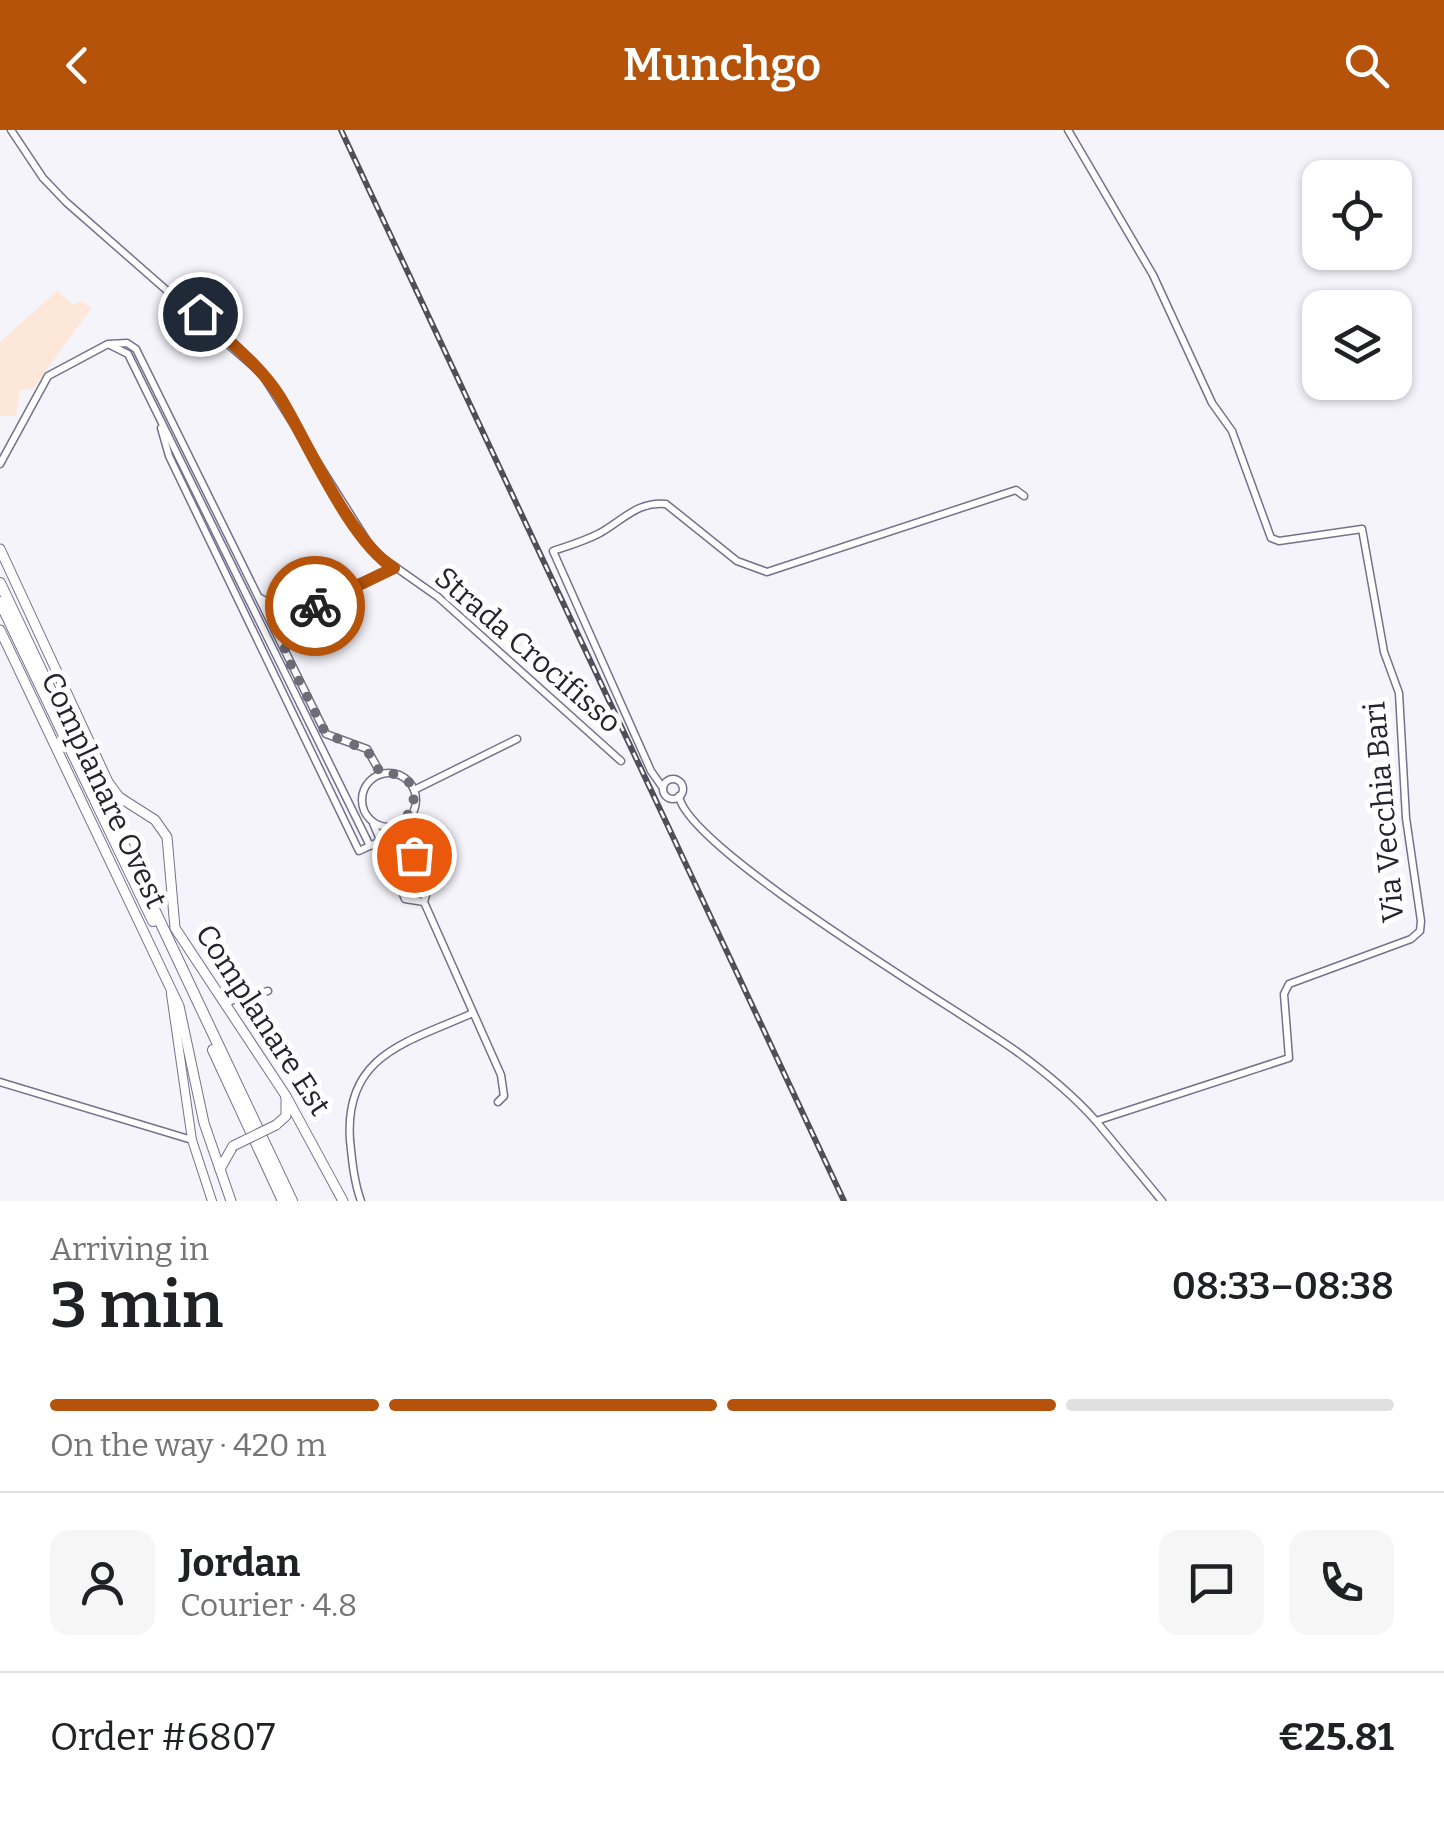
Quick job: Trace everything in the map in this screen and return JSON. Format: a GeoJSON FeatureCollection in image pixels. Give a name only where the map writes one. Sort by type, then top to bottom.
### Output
{"type":"FeatureCollection","features":[{"type":"Feature","properties":{"kind":"highway"},"geometry":{"type":"LineString","coordinates":[[0,583],[292,1201]]}},
{"type":"Feature","properties":{"kind":"highway"},"geometry":{"type":"LineString","coordinates":[[0,602],[260,1150],[280,1201]]}},
{"type":"Feature","properties":{"kind":"main road","name":"Complanare Est"},"geometry":{"type":"LineString","coordinates":[[0,549],[108,782],[120,797],[155,820],[167,836],[169,905],[175,928],[286,1096],[343,1201]]}},
{"type":"Feature","properties":{"kind":"main road","name":"Complanare Ovest"},"geometry":{"type":"LineString","coordinates":[[0,630],[171,989],[188,1040],[210,1142],[231,1201]]}},
{"type":"Feature","properties":{"kind":"main road"},"geometry":{"type":"LineString","coordinates":[[210,1142],[233,1146],[276,1126],[286,1116],[286,1096]]}},
{"type":"Feature","properties":{"kind":"main road"},"geometry":{"type":"LineString","coordinates":[[276,1126],[304,1128]]}},
{"type":"Feature","properties":{"kind":"main road"},"geometry":{"type":"LineString","coordinates":[[220,1172],[233,1146]]}},
{"type":"Feature","properties":{"kind":"street","name":"Strada Crocifisso"},"geometry":{"type":"LineString","coordinates":[[11,130],[43,178],[66,202],[262,374],[374,552],[447,604],[482,640],[620,761]]}},
{"type":"Feature","properties":{"kind":"street","name":"Via Vecchia Bari"},"geometry":{"type":"LineString","coordinates":[[1068,130],[1153,274],[1212,403],[1232,431],[1271,538],[1279,542],[1362,529],[1384,652],[1399,693],[1420,932],[1289,984],[1284,1002],[1289,1058],[1096,1120]]}},
{"type":"Feature","properties":{"kind":"street"},"geometry":{"type":"LineString","coordinates":[[0,464],[48,376],[108,344],[127,343],[136,349],[326,734],[367,750],[381,774]]}},
{"type":"Feature","properties":{"kind":"street"},"geometry":{"type":"LineString","coordinates":[[108,344],[128,354],[405,899],[424,902]]}},
{"type":"Feature","properties":{"kind":"street"},"geometry":{"type":"LineString","coordinates":[[1024,496],[1016,490],[767,572],[737,560],[666,504],[639,507],[598,534],[553,551],[651,771],[688,819],[838,933],[1019,1053],[1070,1092],[1162,1201]]}},
{"type":"Feature","properties":{"kind":"street"},"geometry":{"type":"LineString","coordinates":[[284,651],[294,623],[309,609],[394,568]]}},
{"type":"Feature","properties":{"kind":"street"},"geometry":{"type":"LineString","coordinates":[[259,597],[280,609],[309,609]]}},
{"type":"Feature","properties":{"kind":"street"},"geometry":{"type":"LineString","coordinates":[[414,790],[517,739]]}},
{"type":"Feature","properties":{"kind":"street"},"geometry":{"type":"LineString","coordinates":[[651,771],[681,784],[675,798]]}},
{"type":"Feature","properties":{"kind":"street"},"geometry":{"type":"LineString","coordinates":[[372,822],[386,827],[400,824],[412,814],[414,790],[404,777],[381,774],[367,784],[361,799],[372,822],[374,844]]}},
{"type":"Feature","properties":{"kind":"street"},"geometry":{"type":"LineString","coordinates":[[663,788],[672,780]]}},
{"type":"Feature","properties":{"kind":"street"},"geometry":{"type":"LineString","coordinates":[[400,824],[429,885],[424,902],[505,1088],[498,1102]]}},
{"type":"Feature","properties":{"kind":"street"},"geometry":{"type":"LineString","coordinates":[[171,989],[192,1140],[212,1201]]}},
{"type":"Feature","properties":{"kind":"street"},"geometry":{"type":"LineString","coordinates":[[228,1012],[230,1001],[268,990]]}},
{"type":"Feature","properties":{"kind":"street"},"geometry":{"type":"LineString","coordinates":[[361,1201],[349,1125],[355,1086],[380,1057],[474,1013]]}},
{"type":"Feature","properties":{"kind":"street"},"geometry":{"type":"LineString","coordinates":[[0,1082],[192,1140]]}},
{"type":"Feature","properties":{"kind":"shaded area"},"geometry":{"type":"Polygon","coordinates":[[[57,291],[73,305],[81,301],[91,308],[33,389],[20,390],[16,416],[0,416],[0,342],[57,291]]]}},
{"type":"Feature","properties":{"kind":"railway"},"geometry":{"type":"LineString","coordinates":[[341,130],[844,1201]]}},
{"type":"Feature","properties":{"kind":"way so far"},"geometry":{"type":"LineString","coordinates":[[315,606],[294,623],[284,651],[326,734],[367,750],[381,774],[396,774],[410,783],[415,806],[400,824],[414,855]]}},
{"type":"Feature","properties":{"kind":"route"},"geometry":{"type":"LineString","coordinates":[[200,314],[262,374],[279,396],[316,464],[374,552],[394,568],[315,606]]}}]}
